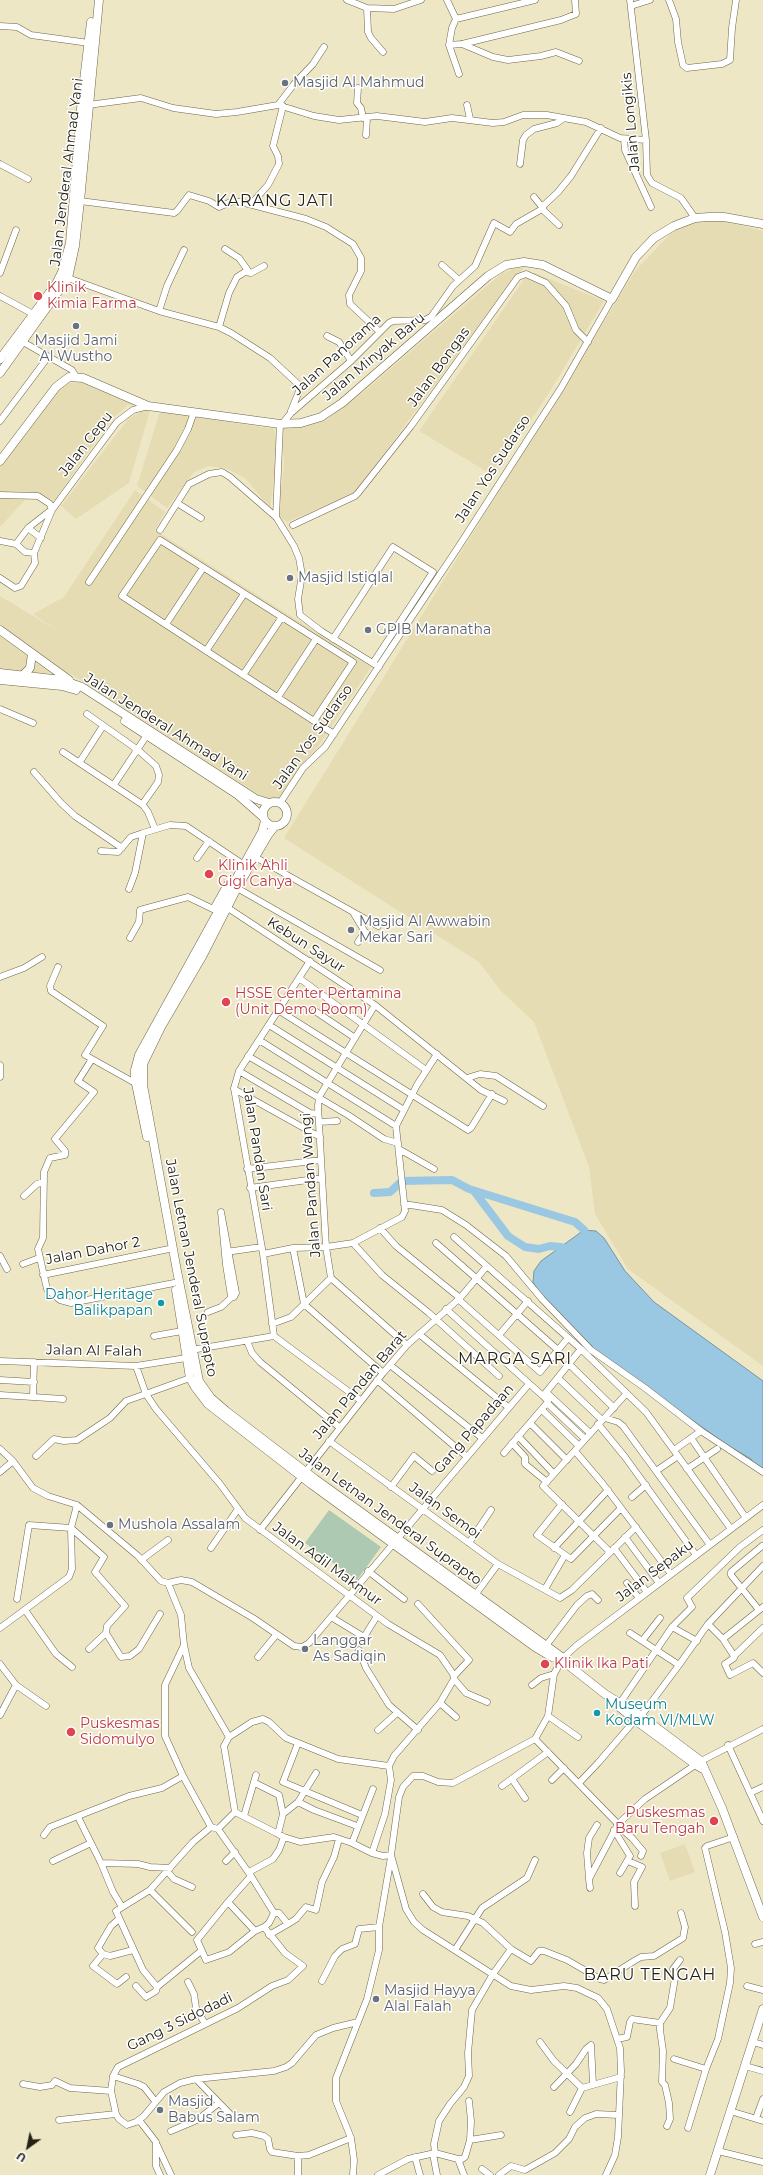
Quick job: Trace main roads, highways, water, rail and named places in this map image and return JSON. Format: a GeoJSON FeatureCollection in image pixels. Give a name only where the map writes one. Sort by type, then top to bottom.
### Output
{"type":"FeatureCollection","features":[{"type":"Feature","properties":{"kind":"main road","name":"Jalan Jenderal Ahmad Yani"},"geometry":{"type":"LineString","coordinates":[[0,359],[56,284],[62,272],[70,243],[82,98],[94,0]]}},
{"type":"Feature","properties":{"kind":"main road","name":"Jalan Jenderal Ahmad Yani"},"geometry":{"type":"LineString","coordinates":[[0,373],[68,278],[75,246],[99,0]]}},
{"type":"Feature","properties":{"kind":"main road","name":"Jalan Yos Sudarso"},"geometry":{"type":"LineString","coordinates":[[612,298],[630,266],[648,244],[674,226],[695,218],[724,217],[763,224]]}},
{"type":"Feature","properties":{"kind":"main road","name":"Jalan Minyak Baru"},"geometry":{"type":"LineString","coordinates":[[66,378],[76,377],[86,379],[148,406],[281,424],[313,420],[330,412],[488,276],[506,265],[524,262],[543,265],[612,298]]}},
{"type":"Feature","properties":{"kind":"main road","name":"Jalan Minyak Baru"},"geometry":{"type":"LineString","coordinates":[[66,378],[86,379]]}},
{"type":"Feature","properties":{"kind":"main road"},"geometry":{"type":"LineString","coordinates":[[0,461],[56,387],[66,378]]}},
{"type":"Feature","properties":{"kind":"main road"},"geometry":{"type":"LineString","coordinates":[[0,630],[79,689]]}},
{"type":"Feature","properties":{"kind":"main road"},"geometry":{"type":"LineString","coordinates":[[10,637],[21,641],[58,666],[79,689]]}},
{"type":"Feature","properties":{"kind":"main road"},"geometry":{"type":"LineString","coordinates":[[23,675],[30,668],[32,654]]}},
{"type":"Feature","properties":{"kind":"main road","name":"Jalan Jenderal Ahmad Yani"},"geometry":{"type":"LineString","coordinates":[[0,673],[71,682]]}},
{"type":"Feature","properties":{"kind":"main road","name":"Jalan Jenderal Ahmad Yani"},"geometry":{"type":"LineString","coordinates":[[0,680],[79,689],[134,724],[143,741],[238,795],[264,818]]}},
{"type":"Feature","properties":{"kind":"main road","name":"Jalan Jenderal Ahmad Yani"},"geometry":{"type":"LineString","coordinates":[[143,741],[256,799],[269,803]]}},
{"type":"Feature","properties":{"kind":"main road"},"geometry":{"type":"LineString","coordinates":[[269,803],[280,803],[286,810],[286,818],[282,824],[275,826],[264,818],[263,810],[269,803]]}},
{"type":"Feature","properties":{"kind":"main road","name":"Jalan Letnan Jenderal Suprapto"},"geometry":{"type":"LineString","coordinates":[[264,818],[262,832],[244,865],[228,908],[137,1061],[135,1083],[160,1190],[191,1350],[199,1381],[211,1398],[303,1474],[473,1598],[545,1647],[698,1763],[705,1770],[734,1837],[763,1917]]}},
{"type":"Feature","properties":{"kind":"main road","name":"Jalan Letnan Jenderal Suprapto"},"geometry":{"type":"LineString","coordinates":[[275,826],[236,885],[158,1025],[145,1058],[142,1078],[186,1358],[190,1378],[194,1387],[208,1404],[290,1468],[303,1474],[311,1484],[395,1542]]}},
{"type":"Feature","properties":{"kind":"main road","name":"Jalan Letnan Jenderal Suprapto"},"geometry":{"type":"LineString","coordinates":[[473,1598],[535,1647],[563,1661]]}},
{"type":"Feature","properties":{"kind":"main road"},"geometry":{"type":"LineString","coordinates":[[710,2175],[763,2009]]}},
{"type":"Feature","properties":{"kind":"water"},"geometry":{"type":"Polygon","coordinates":[[[584,1230],[596,1231],[604,1238],[625,1271],[654,1302],[763,1381],[763,1471],[755,1465],[751,1459],[727,1445],[594,1349],[538,1291],[533,1282],[534,1271],[541,1261],[584,1230]]]}},
{"type":"Feature","properties":{"kind":"waterway"},"geometry":{"type":"LineString","coordinates":[[374,1193],[390,1192],[402,1181],[452,1180],[469,1189],[575,1222],[584,1230]]}},
{"type":"Feature","properties":{"kind":"waterway"},"geometry":{"type":"LineString","coordinates":[[474,1191],[508,1236],[525,1247],[539,1249],[550,1246],[561,1247]]}},
{"type":"Feature","properties":{"kind":"place","name":"Masjid Al Mahmud"},"geometry":{"type":"Point","coordinates":[285,83]}},
{"type":"Feature","properties":{"kind":"place","name":"Klinik Kimia Farma"},"geometry":{"type":"Point","coordinates":[38,296]}},
{"type":"Feature","properties":{"kind":"place","name":"Masjid Jami Al Wustho"},"geometry":{"type":"Point","coordinates":[76,326]}},
{"type":"Feature","properties":{"kind":"place","name":"Masjid Istiqlal"},"geometry":{"type":"Point","coordinates":[290,578]}},
{"type":"Feature","properties":{"kind":"place","name":"GPIB Maranatha"},"geometry":{"type":"Point","coordinates":[368,630]}},
{"type":"Feature","properties":{"kind":"place","name":"Klinik Ahli Gigi Cahya"},"geometry":{"type":"Point","coordinates":[209,874]}},
{"type":"Feature","properties":{"kind":"place","name":"Masjid Al Awwabin Mekar Sari"},"geometry":{"type":"Point","coordinates":[351,930]}},
{"type":"Feature","properties":{"kind":"place","name":"HSSE Center Pertamina (Unit Demo Room)"},"geometry":{"type":"Point","coordinates":[226,1002]}},
{"type":"Feature","properties":{"kind":"place","name":"Dahor Heritage Balikpapan"},"geometry":{"type":"Point","coordinates":[161,1303]}},
{"type":"Feature","properties":{"kind":"place","name":"Mushola Assalam"},"geometry":{"type":"Point","coordinates":[110,1525]}},
{"type":"Feature","properties":{"kind":"place","name":"Langgar As Sadiqin"},"geometry":{"type":"Point","coordinates":[305,1649]}},
{"type":"Feature","properties":{"kind":"place","name":"Klinik Ika Pati"},"geometry":{"type":"Point","coordinates":[545,1664]}},
{"type":"Feature","properties":{"kind":"place","name":"Museum Kodam VI/MLW"},"geometry":{"type":"Point","coordinates":[597,1713]}},
{"type":"Feature","properties":{"kind":"place","name":"Puskesmas Sidomulyo"},"geometry":{"type":"Point","coordinates":[71,1732]}},
{"type":"Feature","properties":{"kind":"place","name":"Puskesmas Baru Tengah"},"geometry":{"type":"Point","coordinates":[714,1821]}},
{"type":"Feature","properties":{"kind":"place","name":"Masjid Hayya Alal Falah"},"geometry":{"type":"Point","coordinates":[376,1999]}},
{"type":"Feature","properties":{"kind":"place","name":"Masjid Babus Salam"},"geometry":{"type":"Point","coordinates":[160,2110]}},
{"type":"Feature","properties":{"kind":"district","name":"KARANG JATI"},"geometry":{"type":"Point","coordinates":[275,201]}},
{"type":"Feature","properties":{"kind":"district","name":"MARGA SARI"},"geometry":{"type":"Point","coordinates":[515,1359]}},
{"type":"Feature","properties":{"kind":"district","name":"BARU TENGAH"},"geometry":{"type":"Point","coordinates":[650,1975]}}]}
